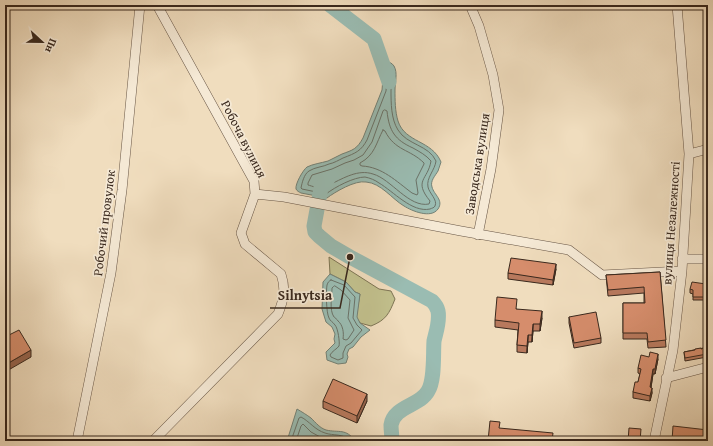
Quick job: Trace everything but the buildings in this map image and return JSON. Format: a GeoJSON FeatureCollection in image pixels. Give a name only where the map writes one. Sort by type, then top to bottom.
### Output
{"type":"FeatureCollection","features":[{"type":"Feature","properties":{"kind":"street","name":"Робочий провулок"},"geometry":{"type":"LineString","coordinates":[[77,441],[111,273],[122,190],[140,5]]}},
{"type":"Feature","properties":{"kind":"street","name":"Робоча вулиця"},"geometry":{"type":"LineString","coordinates":[[153,441],[278,314],[284,300],[281,274],[245,244],[241,234],[255,194],[254,181],[157,5]]}},
{"type":"Feature","properties":{"kind":"street","name":"Заводська вулиця"},"geometry":{"type":"LineString","coordinates":[[470,5],[479,26],[493,75],[499,110],[491,169],[478,234]]}},
{"type":"Feature","properties":{"kind":"street","name":"вулиця Незалежності"},"geometry":{"type":"LineString","coordinates":[[654,441],[673,350],[682,271],[689,154],[677,5]]}},
{"type":"Feature","properties":{"kind":"street"},"geometry":{"type":"LineString","coordinates":[[689,154],[708,149]]}},
{"type":"Feature","properties":{"kind":"street"},"geometry":{"type":"LineString","coordinates":[[255,194],[284,197],[568,250],[602,275],[682,271]]}},
{"type":"Feature","properties":{"kind":"street"},"geometry":{"type":"LineString","coordinates":[[682,259],[708,259]]}},
{"type":"Feature","properties":{"kind":"street"},"geometry":{"type":"LineString","coordinates":[[666,378],[708,367]]}},
{"type":"Feature","properties":{"kind":"shaded area"},"geometry":{"type":"Polygon","coordinates":[[[329,257],[379,289],[391,291],[395,299],[389,313],[384,319],[371,326],[360,323],[356,317],[360,294],[355,292],[346,282],[330,274],[329,257]]]}},
{"type":"Feature","properties":{"kind":"water"},"geometry":{"type":"Polygon","coordinates":[[[386,61],[392,64],[395,69],[396,109],[401,128],[406,134],[431,149],[441,162],[432,181],[433,190],[440,203],[440,206],[435,212],[426,214],[416,212],[407,208],[377,185],[366,182],[351,185],[327,198],[301,193],[296,189],[303,171],[307,167],[328,161],[352,150],[361,142],[382,90],[383,78],[380,66],[381,63],[386,61]]]}},
{"type":"Feature","properties":{"kind":"water"},"geometry":{"type":"Polygon","coordinates":[[[330,274],[346,282],[355,292],[360,294],[357,317],[360,323],[370,330],[361,337],[353,347],[349,349],[346,363],[338,364],[327,360],[326,352],[335,343],[335,334],[332,327],[326,322],[322,309],[323,282],[330,274]]]}},
{"type":"Feature","properties":{"kind":"water"},"geometry":{"type":"Polygon","coordinates":[[[297,409],[324,429],[348,434],[355,441],[287,441],[297,409]]]}},
{"type":"Feature","properties":{"kind":"waterway"},"geometry":{"type":"LineString","coordinates":[[330,5],[374,39],[389,82]]}},
{"type":"Feature","properties":{"kind":"waterway"},"geometry":{"type":"LineString","coordinates":[[328,179],[321,188],[314,226],[315,232],[331,246],[432,301],[438,309],[438,323],[434,341],[433,374],[430,386],[424,396],[402,410],[393,419],[391,425],[392,441]]}},
{"type":"Feature","properties":{"kind":"place","name":"Silnytsia"},"geometry":{"type":"Point","coordinates":[350,257]}}]}
